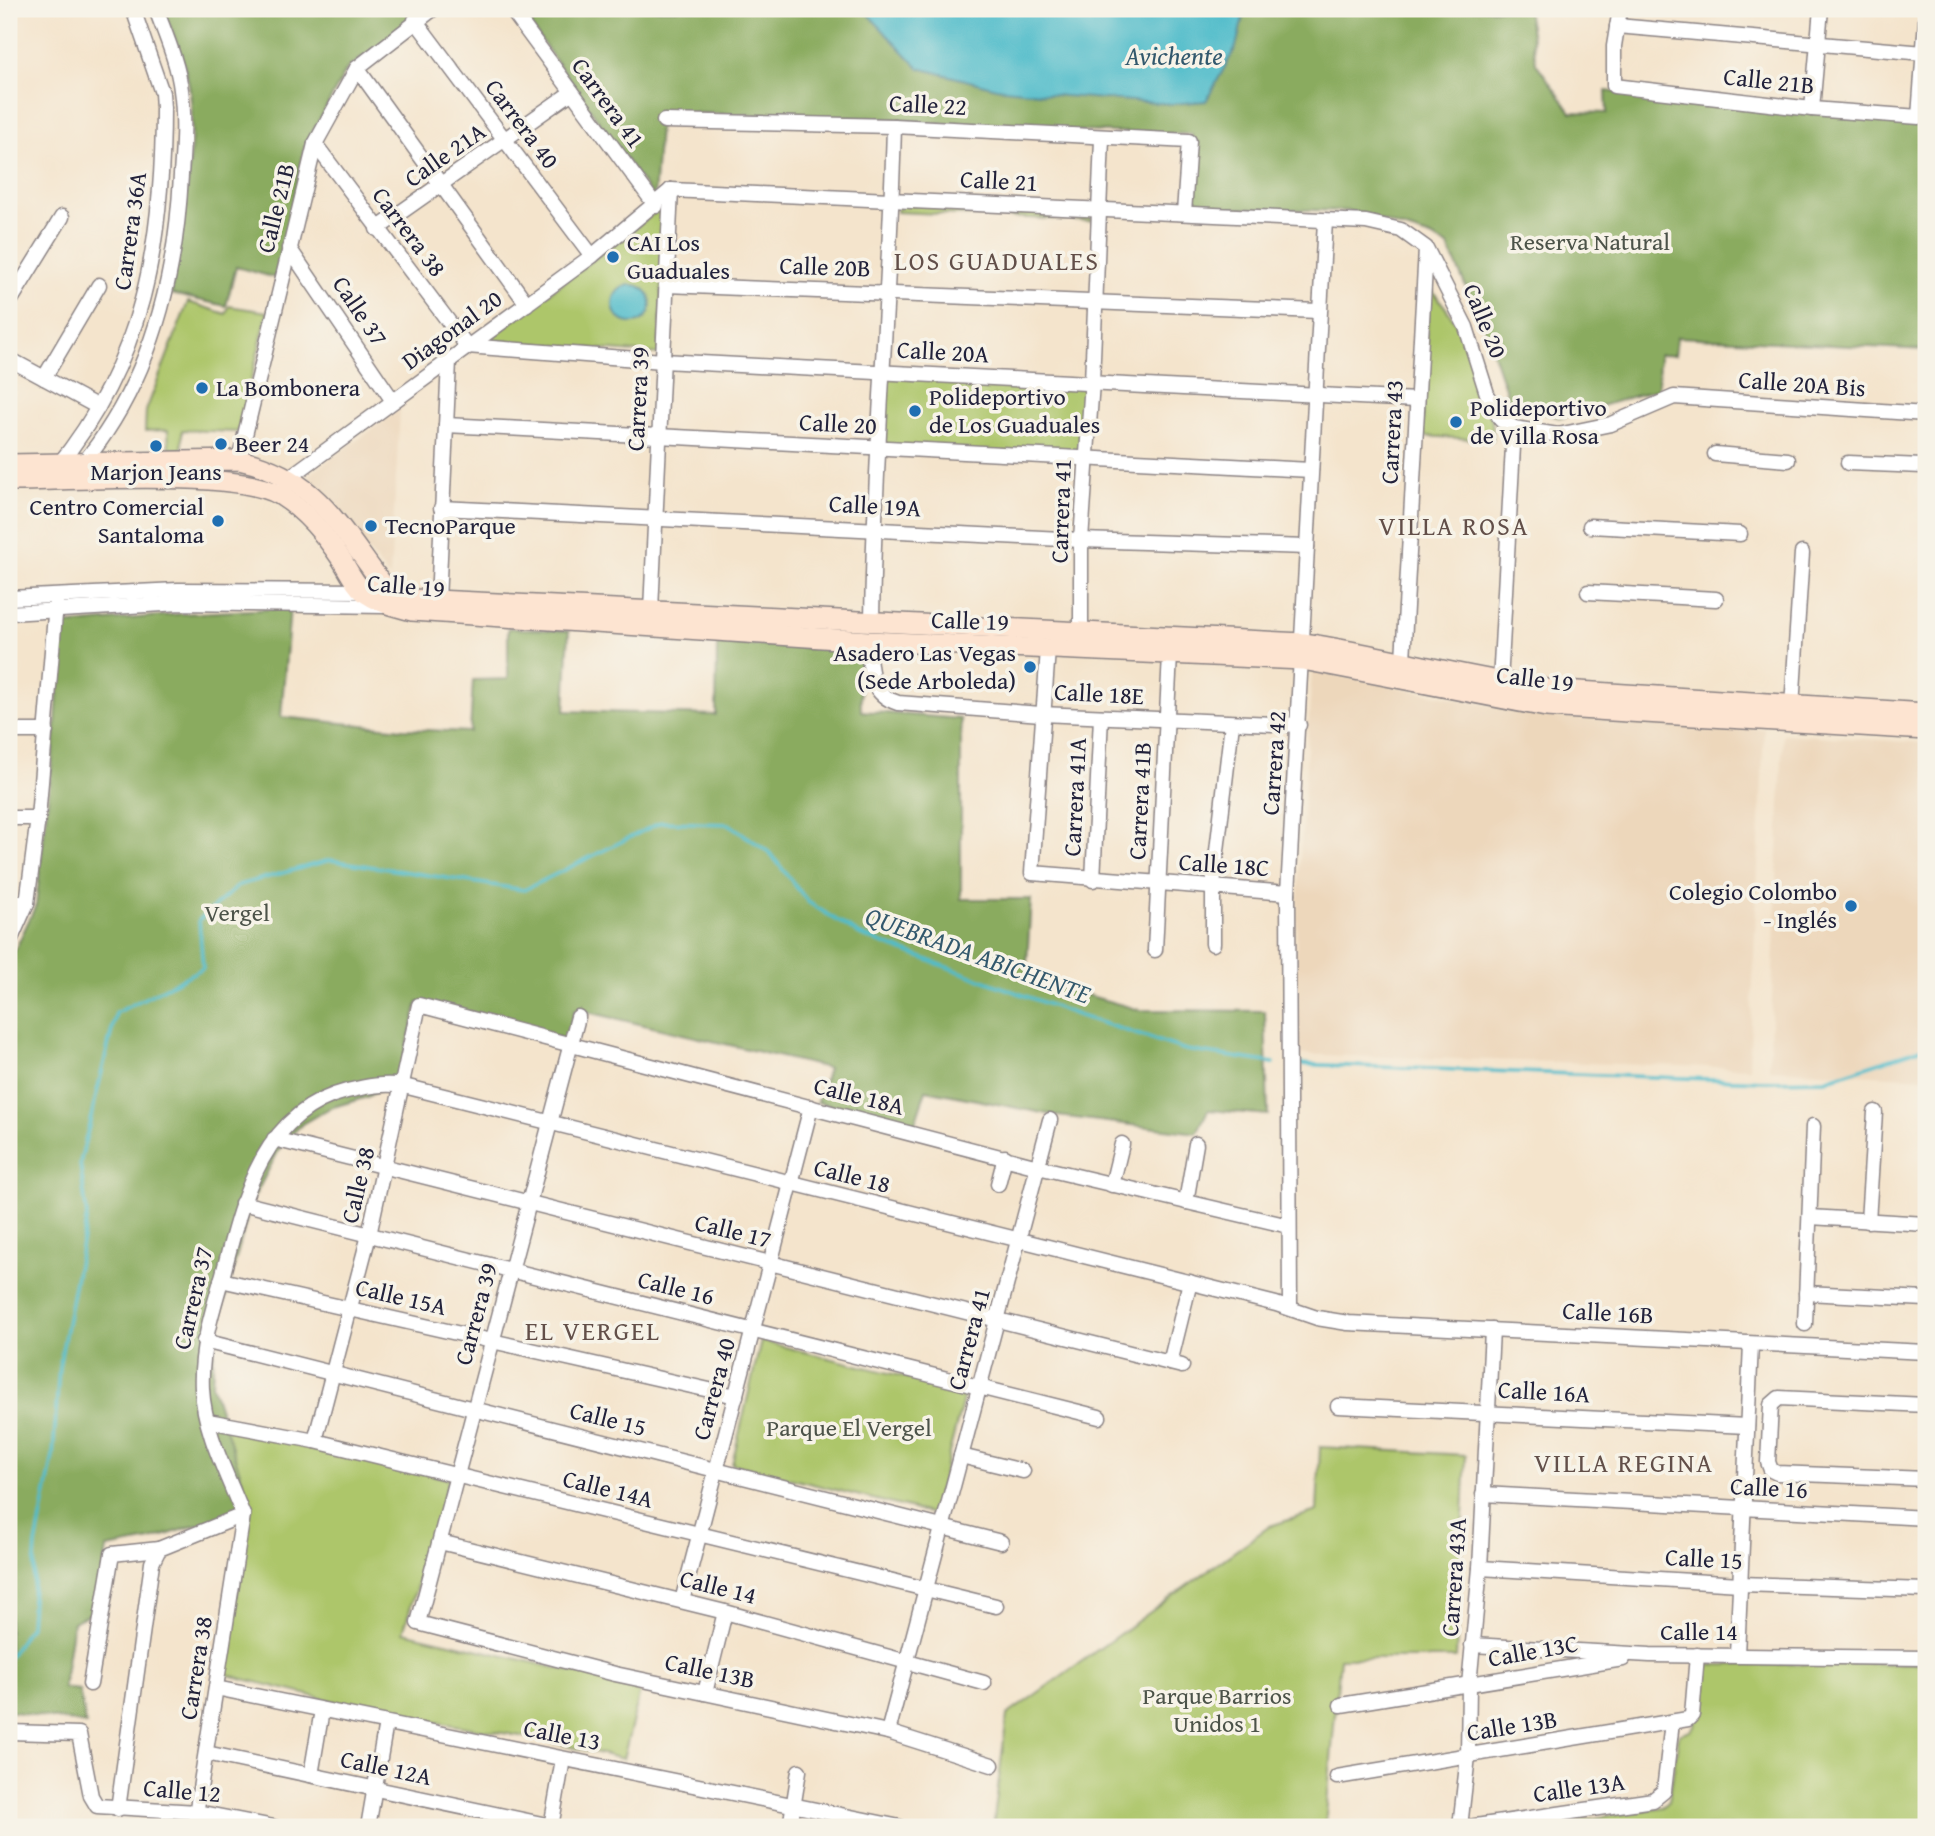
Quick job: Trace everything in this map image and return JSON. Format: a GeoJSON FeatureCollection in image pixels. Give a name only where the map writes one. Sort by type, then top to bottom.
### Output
{"type":"FeatureCollection","features":[{"type":"Feature","properties":{"kind":"main road"},"geometry":{"type":"LineString","coordinates":[[9,481],[45,481],[84,463],[239,460],[266,466],[308,489],[392,599]]}},
{"type":"Feature","properties":{"kind":"main road"},"geometry":{"type":"LineString","coordinates":[[9,464],[64,472],[235,482],[278,494],[307,515],[363,591],[392,599]]}},
{"type":"Feature","properties":{"kind":"main road","name":"Calle 19"},"geometry":{"type":"LineString","coordinates":[[392,599],[651,610],[1048,649],[1170,656],[1303,652],[1545,707],[1926,730]]}},
{"type":"Feature","properties":{"kind":"main road","name":"Calle 19"},"geometry":{"type":"LineString","coordinates":[[392,599],[444,614],[870,632],[1081,633],[1404,660],[1500,682],[1792,707],[1926,713]]}},
{"type":"Feature","properties":{"kind":"street","name":"Carrera 36A"},"geometry":{"type":"LineString","coordinates":[[64,472],[131,337],[153,263],[160,212],[162,101],[133,9]]}},
{"type":"Feature","properties":{"kind":"street","name":"Carrera 36A"},"geometry":{"type":"LineString","coordinates":[[84,463],[106,432],[142,367],[166,296],[178,222],[181,89],[156,9]]}},
{"type":"Feature","properties":{"kind":"street","name":"Calle 21B"},"geometry":{"type":"LineString","coordinates":[[239,460],[315,144],[357,68],[415,20],[433,9]]}},
{"type":"Feature","properties":{"kind":"street","name":"Carrera 41"},"geometry":{"type":"LineString","coordinates":[[511,9],[656,206]]}},
{"type":"Feature","properties":{"kind":"street"},"geometry":{"type":"LineString","coordinates":[[1620,9],[1617,26],[1924,52],[1926,19]]}},
{"type":"Feature","properties":{"kind":"street"},"geometry":{"type":"LineString","coordinates":[[1812,109],[1821,9]]}},
{"type":"Feature","properties":{"kind":"street","name":"Carrera 40"},"geometry":{"type":"LineString","coordinates":[[415,20],[592,256]]}},
{"type":"Feature","properties":{"kind":"street","name":"Calle 21B"},"geometry":{"type":"LineString","coordinates":[[1617,26],[1614,86],[1812,109],[1919,117],[1924,52]]}},
{"type":"Feature","properties":{"kind":"street"},"geometry":{"type":"LineString","coordinates":[[357,68],[527,304]]}},
{"type":"Feature","properties":{"kind":"street","name":"Calle 21A"},"geometry":{"type":"LineString","coordinates":[[377,229],[572,92]]}},
{"type":"Feature","properties":{"kind":"street","name":"Calle 22"},"geometry":{"type":"LineString","coordinates":[[664,121],[894,126],[1102,139],[1189,141],[1184,213]]}},
{"type":"Feature","properties":{"kind":"street"},"geometry":{"type":"LineString","coordinates":[[870,632],[894,126]]}},
{"type":"Feature","properties":{"kind":"street","name":"Carrera 41"},"geometry":{"type":"LineString","coordinates":[[1081,633],[1081,540],[1092,382],[1097,209],[1102,139]]}},
{"type":"Feature","properties":{"kind":"street","name":"Carrera 38"},"geometry":{"type":"LineString","coordinates":[[315,144],[467,346]]}},
{"type":"Feature","properties":{"kind":"street"},"geometry":{"type":"LineString","coordinates":[[656,206],[671,190]]}},
{"type":"Feature","properties":{"kind":"street","name":"Calle 21"},"geometry":{"type":"LineString","coordinates":[[671,190],[1325,221]]}},
{"type":"Feature","properties":{"kind":"street","name":"Carrera 39"},"geometry":{"type":"LineString","coordinates":[[651,610],[671,190]]}},
{"type":"Feature","properties":{"kind":"street","name":"Diagonal 20"},"geometry":{"type":"LineString","coordinates":[[278,494],[290,477],[656,206]]}},
{"type":"Feature","properties":{"kind":"street"},"geometry":{"type":"LineString","coordinates":[[9,303],[62,217]]}},
{"type":"Feature","properties":{"kind":"street"},"geometry":{"type":"LineString","coordinates":[[1325,221],[1366,222],[1401,230],[1426,248]]}},
{"type":"Feature","properties":{"kind":"street","name":"Carrera 42"},"geometry":{"type":"LineString","coordinates":[[1290,1308],[1288,893],[1300,726],[1318,311],[1325,221]]}},
{"type":"Feature","properties":{"kind":"street","name":"Calle 37"},"geometry":{"type":"LineString","coordinates":[[289,248],[393,401]]}},
{"type":"Feature","properties":{"kind":"street","name":"Carrera 43"},"geometry":{"type":"LineString","coordinates":[[1404,660],[1426,248]]}},
{"type":"Feature","properties":{"kind":"street","name":"Calle 20"},"geometry":{"type":"LineString","coordinates":[[1426,248],[1466,327],[1489,400],[1502,419],[1514,428]]}},
{"type":"Feature","properties":{"kind":"street"},"geometry":{"type":"LineString","coordinates":[[44,378],[100,285]]}},
{"type":"Feature","properties":{"kind":"street","name":"Calle 20B"},"geometry":{"type":"LineString","coordinates":[[666,285],[1318,311]]}},
{"type":"Feature","properties":{"kind":"street","name":"Calle 20A"},"geometry":{"type":"LineString","coordinates":[[467,346],[663,361],[1416,400]]}},
{"type":"Feature","properties":{"kind":"street"},"geometry":{"type":"LineString","coordinates":[[9,359],[98,407]]}},
{"type":"Feature","properties":{"kind":"street"},"geometry":{"type":"LineString","coordinates":[[438,601],[449,361]]}},
{"type":"Feature","properties":{"kind":"street","name":"Calle 20A Bis"},"geometry":{"type":"LineString","coordinates":[[1514,428],[1559,435],[1611,424],[1674,397],[1926,414]]}},
{"type":"Feature","properties":{"kind":"street","name":"Calle 20"},"geometry":{"type":"LineString","coordinates":[[446,425],[878,450],[1311,470]]}},
{"type":"Feature","properties":{"kind":"street"},"geometry":{"type":"LineString","coordinates":[[1500,682],[1514,428]]}},
{"type":"Feature","properties":{"kind":"street"},"geometry":{"type":"LineString","coordinates":[[1715,454],[1788,460]]}},
{"type":"Feature","properties":{"kind":"street"},"geometry":{"type":"LineString","coordinates":[[1848,463],[1923,466]]}},
{"type":"Feature","properties":{"kind":"street","name":"Calle 19A"},"geometry":{"type":"LineString","coordinates":[[441,508],[1081,540],[1307,547]]}},
{"type":"Feature","properties":{"kind":"street"},"geometry":{"type":"LineString","coordinates":[[1590,526],[1740,534]]}},
{"type":"Feature","properties":{"kind":"street"},"geometry":{"type":"LineString","coordinates":[[1792,707],[1802,553]]}},
{"type":"Feature","properties":{"kind":"street","name":"Calle 19"},"geometry":{"type":"LineString","coordinates":[[9,598],[178,590],[363,591]]}},
{"type":"Feature","properties":{"kind":"street"},"geometry":{"type":"LineString","coordinates":[[1588,592],[1716,599]]}},
{"type":"Feature","properties":{"kind":"street"},"geometry":{"type":"LineString","coordinates":[[9,943],[27,903],[38,818],[57,595]]}},
{"type":"Feature","properties":{"kind":"street","name":"Calle 19"},"geometry":{"type":"LineString","coordinates":[[9,613],[181,603],[392,599]]}},
{"type":"Feature","properties":{"kind":"street","name":"Calle 18E"},"geometry":{"type":"LineString","coordinates":[[870,632],[871,679],[878,692],[898,703],[1041,714],[1300,726]]}},
{"type":"Feature","properties":{"kind":"street"},"geometry":{"type":"LineString","coordinates":[[1041,714],[1048,649]]}},
{"type":"Feature","properties":{"kind":"street","name":"Carrera 41B"},"geometry":{"type":"LineString","coordinates":[[1155,950],[1170,656]]}},
{"type":"Feature","properties":{"kind":"street","name":"Calle 18C"},"geometry":{"type":"LineString","coordinates":[[1041,714],[1032,873],[1093,880],[1288,893]]}},
{"type":"Feature","properties":{"kind":"street","name":"Carrera 41A"},"geometry":{"type":"LineString","coordinates":[[1093,880],[1101,717]]}},
{"type":"Feature","properties":{"kind":"street"},"geometry":{"type":"LineString","coordinates":[[1213,944],[1213,886],[1231,723]]}},
{"type":"Feature","properties":{"kind":"street"},"geometry":{"type":"LineString","coordinates":[[9,731],[46,731]]}},
{"type":"Feature","properties":{"kind":"street"},"geometry":{"type":"LineString","coordinates":[[9,818],[38,818]]}},
{"type":"Feature","properties":{"kind":"street"},"geometry":{"type":"LineString","coordinates":[[9,903],[27,903]]}},
{"type":"Feature","properties":{"kind":"street","name":"Calle 18A"},"geometry":{"type":"LineString","coordinates":[[419,1005],[1038,1167],[1289,1226]]}},
{"type":"Feature","properties":{"kind":"street","name":"Calle 38"},"geometry":{"type":"LineString","coordinates":[[315,1441],[369,1235],[404,1086],[419,1005]]}},
{"type":"Feature","properties":{"kind":"street","name":"Carrera 39"},"geometry":{"type":"LineString","coordinates":[[418,1623],[578,1017]]}},
{"type":"Feature","properties":{"kind":"street","name":"Carrera 37"},"geometry":{"type":"LineString","coordinates":[[243,1515],[208,1421],[202,1390],[204,1341],[242,1203],[274,1139],[292,1117],[326,1096],[379,1083],[404,1086]]}},
{"type":"Feature","properties":{"kind":"street","name":"Calle 18"},"geometry":{"type":"LineString","coordinates":[[404,1086],[1290,1308]]}},
{"type":"Feature","properties":{"kind":"street","name":"Carrera 40"},"geometry":{"type":"LineString","coordinates":[[682,1601],[811,1107]]}},
{"type":"Feature","properties":{"kind":"street"},"geometry":{"type":"LineString","coordinates":[[1868,1221],[1875,1112]]}},
{"type":"Feature","properties":{"kind":"street","name":"Carrera 41"},"geometry":{"type":"LineString","coordinates":[[888,1732],[1050,1120]]}},
{"type":"Feature","properties":{"kind":"street"},"geometry":{"type":"LineString","coordinates":[[1805,1324],[1813,1126]]}},
{"type":"Feature","properties":{"kind":"street","name":"Calle 17"},"geometry":{"type":"LineString","coordinates":[[274,1139],[1176,1365],[1190,1282]]}},
{"type":"Feature","properties":{"kind":"street"},"geometry":{"type":"LineString","coordinates":[[1112,1185],[1122,1144]]}},
{"type":"Feature","properties":{"kind":"street"},"geometry":{"type":"LineString","coordinates":[[1186,1202],[1196,1144]]}},
{"type":"Feature","properties":{"kind":"street"},"geometry":{"type":"LineString","coordinates":[[998,1184],[1005,1157]]}},
{"type":"Feature","properties":{"kind":"street","name":"Calle 16"},"geometry":{"type":"LineString","coordinates":[[242,1203],[1099,1417]]}},
{"type":"Feature","properties":{"kind":"street"},"geometry":{"type":"LineString","coordinates":[[1810,1217],[1926,1224]]}},
{"type":"Feature","properties":{"kind":"street","name":"Calle 15A"},"geometry":{"type":"LineString","coordinates":[[221,1280],[736,1396]]}},
{"type":"Feature","properties":{"kind":"street"},"geometry":{"type":"LineString","coordinates":[[1806,1293],[1926,1299]]}},
{"type":"Feature","properties":{"kind":"street","name":"Calle 16B"},"geometry":{"type":"LineString","coordinates":[[1290,1308],[1317,1318],[1348,1323],[1926,1353]]}},
{"type":"Feature","properties":{"kind":"street","name":"Carrera 43A"},"geometry":{"type":"LineString","coordinates":[[1460,1827],[1468,1756],[1469,1685],[1480,1567],[1492,1330]]}},
{"type":"Feature","properties":{"kind":"street","name":"Calle 15"},"geometry":{"type":"LineString","coordinates":[[204,1341],[1002,1542]]}},
{"type":"Feature","properties":{"kind":"street"},"geometry":{"type":"LineString","coordinates":[[1737,1655],[1751,1343]]}},
{"type":"Feature","properties":{"kind":"street"},"geometry":{"type":"LineString","coordinates":[[1926,1405],[1779,1398],[1771,1405],[1768,1462],[1771,1470],[1777,1473],[1926,1479]]}},
{"type":"Feature","properties":{"kind":"street","name":"Calle 16A"},"geometry":{"type":"LineString","coordinates":[[1338,1406],[1488,1411],[1747,1426]]}},
{"type":"Feature","properties":{"kind":"street","name":"Calle 14A"},"geometry":{"type":"LineString","coordinates":[[208,1421],[315,1441],[996,1606]]}},
{"type":"Feature","properties":{"kind":"street"},"geometry":{"type":"LineString","coordinates":[[961,1456],[1023,1471]]}},
{"type":"Feature","properties":{"kind":"street","name":"Calle 16"},"geometry":{"type":"LineString","coordinates":[[1483,1494],[1926,1518]]}},
{"type":"Feature","properties":{"kind":"street"},"geometry":{"type":"LineString","coordinates":[[90,1684],[112,1554],[159,1549],[243,1515]]}},
{"type":"Feature","properties":{"kind":"street","name":"Carrera 38"},"geometry":{"type":"LineString","coordinates":[[194,1827],[243,1515]]}},
{"type":"Feature","properties":{"kind":"street","name":"Calle 14"},"geometry":{"type":"LineString","coordinates":[[440,1542],[725,1612],[984,1683]]}},
{"type":"Feature","properties":{"kind":"street"},"geometry":{"type":"LineString","coordinates":[[118,1809],[152,1563],[159,1549]]}},
{"type":"Feature","properties":{"kind":"street","name":"Calle 15"},"geometry":{"type":"LineString","coordinates":[[1480,1567],[1740,1584],[1926,1590]]}},
{"type":"Feature","properties":{"kind":"street"},"geometry":{"type":"LineString","coordinates":[[705,1693],[725,1612]]}},
{"type":"Feature","properties":{"kind":"street","name":"Calle 13B"},"geometry":{"type":"LineString","coordinates":[[418,1623],[615,1674],[888,1732],[992,1765]]}},
{"type":"Feature","properties":{"kind":"street","name":"Calle 14"},"geometry":{"type":"LineString","coordinates":[[1472,1645],[1650,1655],[1926,1658]]}},
{"type":"Feature","properties":{"kind":"street","name":"Calle 13C"},"geometry":{"type":"LineString","coordinates":[[1341,1705],[1650,1655]]}},
{"type":"Feature","properties":{"kind":"street","name":"Calle 13B"},"geometry":{"type":"LineString","coordinates":[[1337,1777],[1688,1719],[1692,1715],[1697,1655]]}},
{"type":"Feature","properties":{"kind":"street","name":"Calle 13"},"geometry":{"type":"LineString","coordinates":[[216,1688],[900,1827]]}},
{"type":"Feature","properties":{"kind":"street"},"geometry":{"type":"LineString","coordinates":[[311,1775],[322,1710]]}},
{"type":"Feature","properties":{"kind":"street","name":"Calle 13A"},"geometry":{"type":"LineString","coordinates":[[1469,1827],[1653,1800],[1664,1791],[1672,1722]]}},
{"type":"Feature","properties":{"kind":"street"},"geometry":{"type":"LineString","coordinates":[[368,1827],[386,1723]]}},
{"type":"Feature","properties":{"kind":"street","name":"Calle 12"},"geometry":{"type":"LineString","coordinates":[[9,1732],[79,1734],[91,1796],[97,1806],[197,1812],[274,1827]]}},
{"type":"Feature","properties":{"kind":"street","name":"Calle 12A"},"geometry":{"type":"LineString","coordinates":[[206,1753],[553,1827]]}},
{"type":"Feature","properties":{"kind":"street"},"geometry":{"type":"LineString","coordinates":[[553,1827],[563,1759]]}},
{"type":"Feature","properties":{"kind":"street"},"geometry":{"type":"LineString","coordinates":[[790,1827],[799,1771]]}},
{"type":"Feature","properties":{"kind":"shaded area","name":"TecnoParque"},"geometry":{"type":"Polygon","coordinates":[[[400,410],[390,578],[308,475],[400,410]]]}},
{"type":"Feature","properties":{"kind":"shaded area"},"geometry":{"type":"Polygon","coordinates":[[[1312,671],[1541,715],[1764,729],[1749,1068],[1293,1054],[1298,891],[1312,671]]]}},
{"type":"Feature","properties":{"kind":"shaded area","name":"Colegio Colombo - Inglés"},"geometry":{"type":"Polygon","coordinates":[[[1783,734],[1926,743],[1926,1078],[1769,1069],[1783,734]]]}},
{"type":"Feature","properties":{"kind":"green space"},"geometry":{"type":"Polygon","coordinates":[[[163,9],[427,9],[347,69],[305,146],[276,278],[236,267],[226,306],[171,294],[187,188],[192,133],[189,85],[163,9]]]}},
{"type":"Feature","properties":{"kind":"green space","name":"Reserva Natural"},"geometry":{"type":"Polygon","coordinates":[[[519,9],[1527,9],[1536,63],[1571,112],[1607,113],[1606,91],[1926,123],[1926,350],[1677,337],[1675,355],[1659,355],[1658,389],[1561,418],[1510,403],[1485,330],[1448,246],[1431,237],[1350,211],[1193,207],[1192,134],[999,129],[887,119],[660,112],[654,199],[519,9]]]}},
{"type":"Feature","properties":{"kind":"green space"},"geometry":{"type":"Polygon","coordinates":[[[898,204],[1092,213],[1092,221],[897,212],[898,204]]]}},
{"type":"Feature","properties":{"kind":"green space"},"geometry":{"type":"Polygon","coordinates":[[[665,205],[659,354],[487,340],[665,205]]]}},
{"type":"Feature","properties":{"kind":"green space"},"geometry":{"type":"Polygon","coordinates":[[[1429,287],[1452,317],[1473,360],[1490,411],[1493,440],[1422,436],[1429,287]]]}},
{"type":"Feature","properties":{"kind":"green space","name":"La Bombonera"},"geometry":{"type":"Polygon","coordinates":[[[188,302],[226,314],[229,306],[268,312],[238,432],[182,430],[182,449],[169,449],[168,430],[145,431],[146,411],[188,302]]]}},
{"type":"Feature","properties":{"kind":"green space"},"geometry":{"type":"Polygon","coordinates":[[[885,373],[1084,387],[1081,455],[882,449],[885,373]]]}},
{"type":"Feature","properties":{"kind":"green space","name":"Vergel"},"geometry":{"type":"Polygon","coordinates":[[[290,608],[281,717],[403,729],[470,732],[473,680],[508,679],[508,628],[569,631],[565,711],[716,715],[717,643],[860,650],[861,711],[961,719],[961,899],[1031,899],[1026,978],[1140,1010],[1265,1011],[1268,1115],[1208,1110],[1197,1133],[1058,1116],[926,1090],[914,1126],[817,1102],[828,1068],[575,1009],[567,1040],[418,1002],[399,1078],[367,1097],[330,1108],[302,1124],[282,1144],[251,1203],[215,1337],[212,1385],[251,1507],[151,1540],[107,1548],[98,1610],[73,1622],[63,1688],[79,1690],[86,1724],[9,1711],[9,963],[36,905],[55,736],[62,625],[180,614],[290,608]]]}},
{"type":"Feature","properties":{"kind":"green space","name":"Parque El Vergel"},"geometry":{"type":"Polygon","coordinates":[[[761,1341],[965,1392],[933,1514],[732,1464],[761,1341]]]}},
{"type":"Feature","properties":{"kind":"green space"},"geometry":{"type":"Polygon","coordinates":[[[224,1425],[449,1479],[403,1632],[641,1688],[623,1759],[533,1738],[385,1714],[224,1674],[251,1507],[224,1425]]]}},
{"type":"Feature","properties":{"kind":"green space","name":"Parque Barrios Unidos 1"},"geometry":{"type":"Polygon","coordinates":[[[1320,1447],[1466,1455],[1456,1658],[1340,1658],[1325,1827],[993,1827],[1007,1715],[1270,1526],[1317,1511],[1320,1447]]]}},
{"type":"Feature","properties":{"kind":"green space"},"geometry":{"type":"Polygon","coordinates":[[[1926,1663],[1926,1827],[1541,1827],[1663,1807],[1669,1801],[1679,1734],[1695,1725],[1707,1665],[1926,1663]]]}},
{"type":"Feature","properties":{"kind":"water","name":"Avichente"},"geometry":{"type":"Polygon","coordinates":[[[863,9],[1245,9],[1236,47],[1206,101],[1172,104],[996,88],[919,68],[863,9]]]}},
{"type":"Feature","properties":{"kind":"water"},"geometry":{"type":"Polygon","coordinates":[[[632,285],[645,291],[651,304],[645,317],[632,323],[619,317],[613,304],[619,291],[632,285]]]}},
{"type":"Feature","properties":{"kind":"waterway","name":"QUEBRADA ABICHENTE"},"geometry":{"type":"LineString","coordinates":[[9,1657],[30,1626],[36,1545],[53,1456],[59,1367],[87,1216],[80,1163],[116,1013],[203,968],[199,920],[239,885],[330,860],[524,890],[661,822],[729,824],[770,853],[808,902],[860,935],[1080,1016],[1186,1050],[1274,1063]]}},
{"type":"Feature","properties":{"kind":"waterway"},"geometry":{"type":"LineString","coordinates":[[1294,1064],[1766,1081],[1825,1080],[1926,1047]]}},
{"type":"Feature","properties":{"kind":"place","name":"CAI Los Guaduales"},"geometry":{"type":"Point","coordinates":[613,257]}},
{"type":"Feature","properties":{"kind":"place","name":"La Bombonera"},"geometry":{"type":"Point","coordinates":[202,388]}},
{"type":"Feature","properties":{"kind":"place","name":"Polideportivo de Los Guaduales"},"geometry":{"type":"Point","coordinates":[915,411]}},
{"type":"Feature","properties":{"kind":"place","name":"Polideportivo de Villa Rosa"},"geometry":{"type":"Point","coordinates":[1456,422]}},
{"type":"Feature","properties":{"kind":"place","name":"Beer 24"},"geometry":{"type":"Point","coordinates":[221,444]}},
{"type":"Feature","properties":{"kind":"place","name":"Marjon Jeans"},"geometry":{"type":"Point","coordinates":[156,446]}},
{"type":"Feature","properties":{"kind":"place","name":"Centro Comercial Santaloma"},"geometry":{"type":"Point","coordinates":[218,521]}},
{"type":"Feature","properties":{"kind":"place","name":"TecnoParque"},"geometry":{"type":"Point","coordinates":[371,526]}},
{"type":"Feature","properties":{"kind":"place","name":"Asadero Las Vegas (Sede Arboleda)"},"geometry":{"type":"Point","coordinates":[1030,667]}},
{"type":"Feature","properties":{"kind":"place","name":"Colegio Colombo - Inglés"},"geometry":{"type":"Point","coordinates":[1851,906]}},
{"type":"Feature","properties":{"kind":"district","name":"LOS GUADUALES"},"geometry":{"type":"Point","coordinates":[997,261]}},
{"type":"Feature","properties":{"kind":"district","name":"VILLA ROSA"},"geometry":{"type":"Point","coordinates":[1454,526]}},
{"type":"Feature","properties":{"kind":"district","name":"EL VERGEL"},"geometry":{"type":"Point","coordinates":[593,1331]}},
{"type":"Feature","properties":{"kind":"district","name":"VILLA REGINA"},"geometry":{"type":"Point","coordinates":[1624,1463]}}]}
